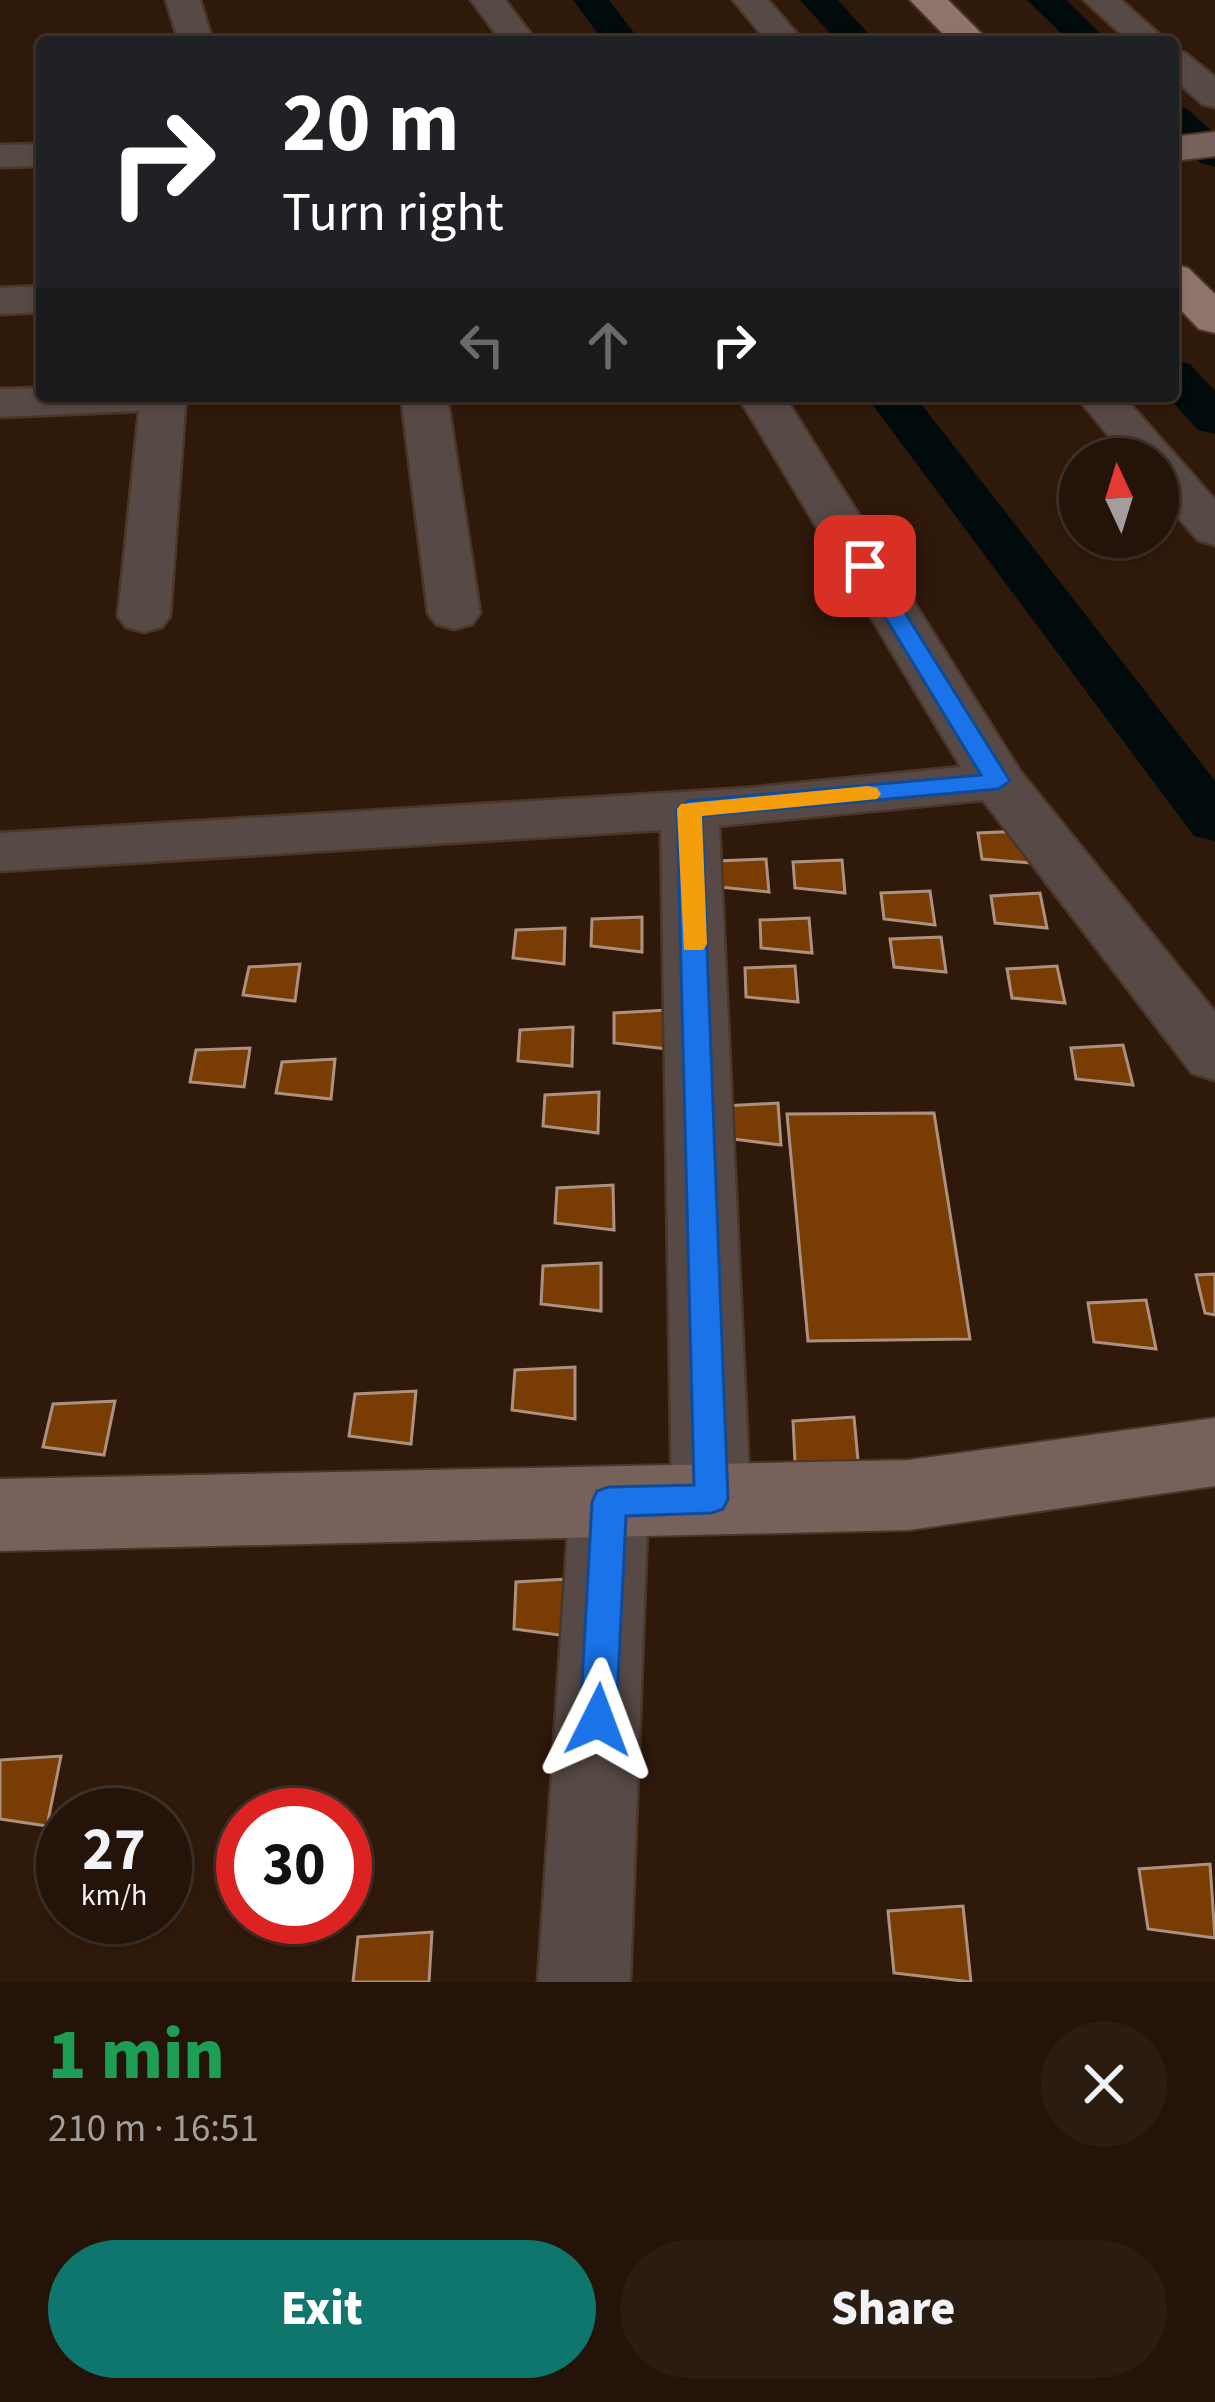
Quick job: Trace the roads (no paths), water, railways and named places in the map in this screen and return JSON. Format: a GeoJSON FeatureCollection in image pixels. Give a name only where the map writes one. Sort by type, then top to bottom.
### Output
{"type":"FeatureCollection","features":[{"type":"Feature","properties":{"kind":"main road"},"geometry":{"type":"LineString","coordinates":[[890,0],[926,36]]}},
{"type":"Feature","properties":{"kind":"main road"},"geometry":{"type":"LineString","coordinates":[[928,0],[966,36]]}},
{"type":"Feature","properties":{"kind":"main road"},"geometry":{"type":"LineString","coordinates":[[1179,237],[1215,271]]}},
{"type":"Feature","properties":{"kind":"main road"},"geometry":{"type":"LineString","coordinates":[[1179,283],[1215,320]]}},
{"type":"Feature","properties":{"kind":"street"},"geometry":{"type":"LineString","coordinates":[[183,0],[195,36]]}},
{"type":"Feature","properties":{"kind":"street"},"geometry":{"type":"LineString","coordinates":[[488,0],[515,36]]}},
{"type":"Feature","properties":{"kind":"street"},"geometry":{"type":"LineString","coordinates":[[750,0],[782,36]]}},
{"type":"Feature","properties":{"kind":"street"},"geometry":{"type":"LineString","coordinates":[[1100,0],[1144,36]]}},
{"type":"Feature","properties":{"kind":"street"},"geometry":{"type":"LineString","coordinates":[[1179,70],[1206,115],[1179,143]]}},
{"type":"Feature","properties":{"kind":"street"},"geometry":{"type":"LineString","coordinates":[[0,156],[36,155]]}},
{"type":"Feature","properties":{"kind":"street"},"geometry":{"type":"LineString","coordinates":[[0,301],[36,299]]}},
{"type":"Feature","properties":{"kind":"street"},"geometry":{"type":"LineString","coordinates":[[0,403],[36,401]]}},
{"type":"Feature","properties":{"kind":"street"},"geometry":{"type":"LineString","coordinates":[[144,616],[166,402]]}},
{"type":"Feature","properties":{"kind":"street"},"geometry":{"type":"LineString","coordinates":[[425,402],[454,614]]}},
{"type":"Feature","properties":{"kind":"street"},"geometry":{"type":"LineString","coordinates":[[765,402],[998,781],[1215,1057]]}},
{"type":"Feature","properties":{"kind":"street"},"geometry":{"type":"LineString","coordinates":[[1104,402],[1135,438]]}},
{"type":"Feature","properties":{"kind":"street"},"geometry":{"type":"LineString","coordinates":[[1179,489],[1215,530]]}},
{"type":"Feature","properties":{"kind":"street"},"geometry":{"type":"LineString","coordinates":[[0,851],[689,809],[998,781]]}},
{"type":"Feature","properties":{"kind":"street"},"geometry":{"type":"LineString","coordinates":[[689,809],[711,1499]]}},
{"type":"Feature","properties":{"kind":"street"},"geometry":{"type":"LineString","coordinates":[[0,1515],[909,1495],[1215,1452]]}},
{"type":"Feature","properties":{"kind":"street"},"geometry":{"type":"LineString","coordinates":[[584,1982],[609,1502]]}},
{"type":"Feature","properties":{"kind":"waterway"},"geometry":{"type":"LineString","coordinates":[[591,0],[618,36]]}},
{"type":"Feature","properties":{"kind":"waterway"},"geometry":{"type":"LineString","coordinates":[[818,0],[852,36]]}},
{"type":"Feature","properties":{"kind":"waterway"},"geometry":{"type":"LineString","coordinates":[[1045,0],[1084,36]]}},
{"type":"Feature","properties":{"kind":"waterway"},"geometry":{"type":"LineString","coordinates":[[1179,122],[1215,155]]}},
{"type":"Feature","properties":{"kind":"waterway"},"geometry":{"type":"LineString","coordinates":[[1179,381],[1215,420]]}},
{"type":"Feature","properties":{"kind":"waterway"},"geometry":{"type":"LineString","coordinates":[[895,402],[1215,822]]}}]}
